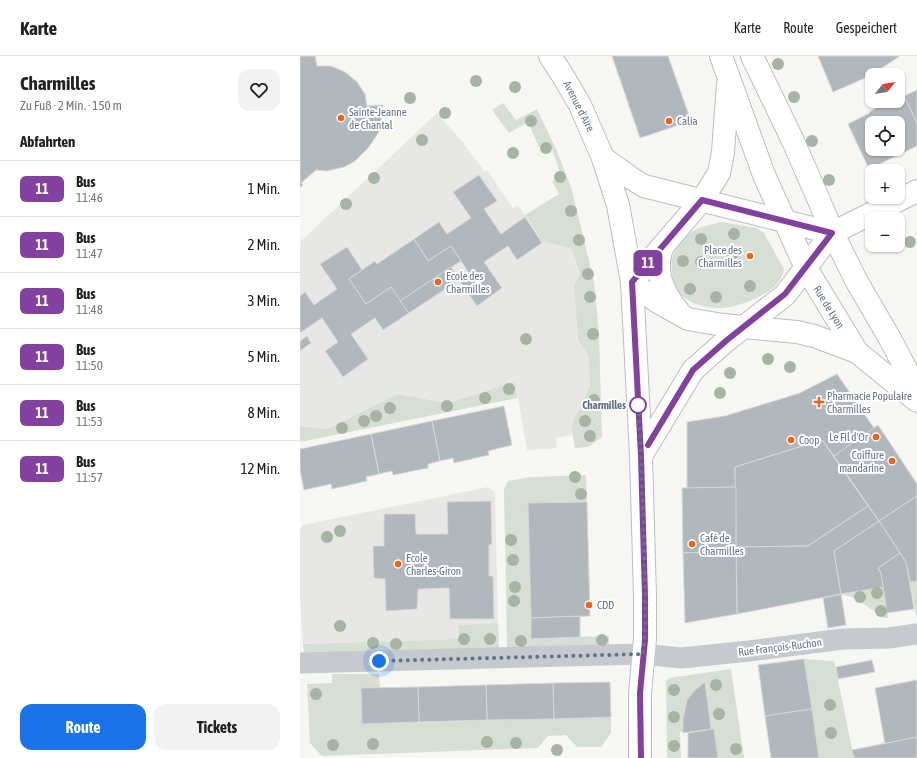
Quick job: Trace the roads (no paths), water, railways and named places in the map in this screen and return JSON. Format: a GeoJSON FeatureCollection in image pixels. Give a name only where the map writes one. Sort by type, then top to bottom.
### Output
{"type":"FeatureCollection","features":[{"type":"Feature","properties":{"kind":"main road","name":"Avenue d'Aïre"},"geometry":{"type":"LineString","coordinates":[[550,56],[580,105],[603,158]]}},
{"type":"Feature","properties":{"kind":"main road"},"geometry":{"type":"LineString","coordinates":[[752,56],[794,143],[832,233],[857,282],[889,337],[917,390]]}},
{"type":"Feature","properties":{"kind":"main road"},"geometry":{"type":"LineString","coordinates":[[632,282],[702,200],[719,173],[724,152],[725,65]]}},
{"type":"Feature","properties":{"kind":"main road","name":"Rue de Lyon"},"geometry":{"type":"LineString","coordinates":[[725,65],[764,175],[806,268],[857,352],[917,401]]}},
{"type":"Feature","properties":{"kind":"main road"},"geometry":{"type":"LineString","coordinates":[[603,158],[644,186],[832,233]]}},
{"type":"Feature","properties":{"kind":"main road"},"geometry":{"type":"LineString","coordinates":[[603,158],[618,205],[632,282],[641,456],[645,596],[645,640],[640,693],[640,758]]}},
{"type":"Feature","properties":{"kind":"main road"},"geometry":{"type":"LineString","coordinates":[[641,456],[693,370],[727,340],[785,294],[832,233],[917,192]]}},
{"type":"Feature","properties":{"kind":"main road"},"geometry":{"type":"LineString","coordinates":[[662,247],[658,264],[662,285],[681,316]]}},
{"type":"Feature","properties":{"kind":"main road"},"geometry":{"type":"LineString","coordinates":[[632,282],[656,301],[688,319],[702,322],[797,332],[814,336],[857,352]]}},
{"type":"Feature","properties":{"kind":"street","name":"Rue François-Ruchon"},"geometry":{"type":"LineString","coordinates":[[300,663],[643,654],[681,658],[749,652],[843,639],[889,638],[917,634]]}},
{"type":"Feature","properties":{"kind":"place","name":"Sainte-Jeanne de Chantal"},"geometry":{"type":"Point","coordinates":[341,118]}},
{"type":"Feature","properties":{"kind":"place","name":"Calia"},"geometry":{"type":"Point","coordinates":[669,121]}},
{"type":"Feature","properties":{"kind":"place","name":"Place des Charmilles"},"geometry":{"type":"Point","coordinates":[750,256]}},
{"type":"Feature","properties":{"kind":"place","name":"Ecole des Charmilles"},"geometry":{"type":"Point","coordinates":[438,282]}},
{"type":"Feature","properties":{"kind":"place","name":"Pharmacie Populaire Charmilles"},"geometry":{"type":"Point","coordinates":[819,402]}},
{"type":"Feature","properties":{"kind":"place","name":"Charmilles"},"geometry":{"type":"Point","coordinates":[638,405]}},
{"type":"Feature","properties":{"kind":"place","name":"Le Fil d'Or"},"geometry":{"type":"Point","coordinates":[876,437]}},
{"type":"Feature","properties":{"kind":"place","name":"Coop"},"geometry":{"type":"Point","coordinates":[791,440]}},
{"type":"Feature","properties":{"kind":"place","name":"Coiffure mandarine"},"geometry":{"type":"Point","coordinates":[892,461]}},
{"type":"Feature","properties":{"kind":"place","name":"Café de Charmilles"},"geometry":{"type":"Point","coordinates":[692,544]}},
{"type":"Feature","properties":{"kind":"place","name":"Ecole Charles-Giron"},"geometry":{"type":"Point","coordinates":[398,564]}},
{"type":"Feature","properties":{"kind":"place","name":"CDD"},"geometry":{"type":"Point","coordinates":[589,605]}}]}
